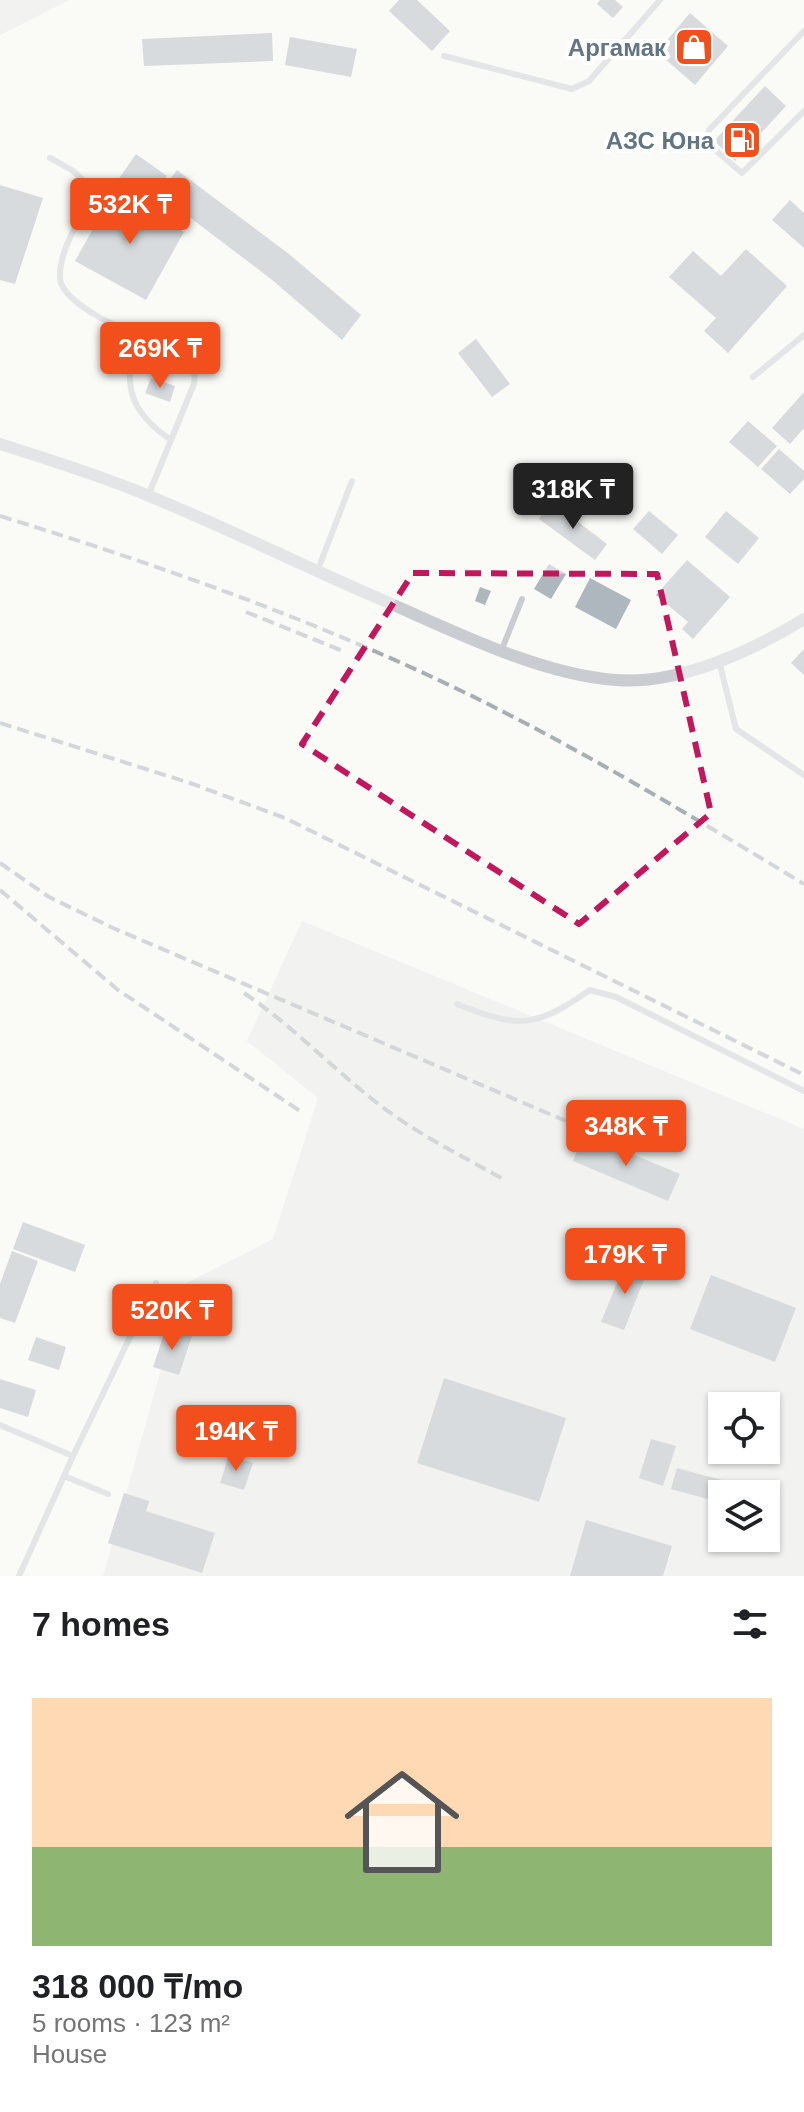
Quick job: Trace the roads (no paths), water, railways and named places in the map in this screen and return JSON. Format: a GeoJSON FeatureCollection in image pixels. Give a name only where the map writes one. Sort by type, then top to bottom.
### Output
{"type":"FeatureCollection","features":[{"type":"Feature","properties":{"kind":"street"},"geometry":{"type":"LineString","coordinates":[[0,444],[148,496],[317,572],[502,649],[573,672],[614,680],[643,680],[718,659],[772,638],[804,619]]}},
{"type":"Feature","properties":{"kind":"lane"},"geometry":{"type":"LineString","coordinates":[[444,56],[563,89],[582,86],[660,0]]}},
{"type":"Feature","properties":{"kind":"lane"},"geometry":{"type":"LineString","coordinates":[[804,31],[709,130],[706,142],[734,170],[742,173],[804,111]]}},
{"type":"Feature","properties":{"kind":"lane"},"geometry":{"type":"LineString","coordinates":[[50,158],[82,177],[89,191],[88,202],[67,246],[60,282],[78,304],[178,354],[193,366],[194,384],[148,496]]}},
{"type":"Feature","properties":{"kind":"lane"},"geometry":{"type":"LineString","coordinates":[[134,333],[128,374],[130,392],[144,419],[171,440]]}},
{"type":"Feature","properties":{"kind":"lane"},"geometry":{"type":"LineString","coordinates":[[753,377],[804,335]]}},
{"type":"Feature","properties":{"kind":"lane"},"geometry":{"type":"LineString","coordinates":[[317,572],[352,481]]}},
{"type":"Feature","properties":{"kind":"lane"},"geometry":{"type":"LineString","coordinates":[[502,649],[522,599]]}},
{"type":"Feature","properties":{"kind":"lane"},"geometry":{"type":"LineString","coordinates":[[718,659],[736,729],[804,775]]}},
{"type":"Feature","properties":{"kind":"lane"},"geometry":{"type":"LineString","coordinates":[[457,1004],[500,1021],[532,1022],[566,1006],[590,990],[616,997],[804,1091]]}},
{"type":"Feature","properties":{"kind":"lane"},"geometry":{"type":"LineString","coordinates":[[19,1576],[156,1283]]}},
{"type":"Feature","properties":{"kind":"lane"},"geometry":{"type":"LineString","coordinates":[[0,1425],[73,1456]]}},
{"type":"Feature","properties":{"kind":"lane"},"geometry":{"type":"LineString","coordinates":[[64,1476],[108,1494]]}},
{"type":"Feature","properties":{"kind":"railway"},"geometry":{"type":"LineString","coordinates":[[0,516],[245,599],[424,673],[604,766],[804,884]]}},
{"type":"Feature","properties":{"kind":"railway"},"geometry":{"type":"LineString","coordinates":[[246,612],[343,651]]}},
{"type":"Feature","properties":{"kind":"railway"},"geometry":{"type":"LineString","coordinates":[[0,723],[190,783],[285,818],[804,1075]]}},
{"type":"Feature","properties":{"kind":"railway"},"geometry":{"type":"LineString","coordinates":[[0,863],[49,897],[113,928],[566,1121]]}},
{"type":"Feature","properties":{"kind":"railway"},"geometry":{"type":"LineString","coordinates":[[0,890],[118,990],[303,1113]]}},
{"type":"Feature","properties":{"kind":"railway"},"geometry":{"type":"LineString","coordinates":[[244,993],[395,1117],[503,1179]]}},
{"type":"Feature","properties":{"kind":"place","name":"Аргамак"},"geometry":{"type":"Point","coordinates":[694,47]}},
{"type":"Feature","properties":{"kind":"place","name":"АЗС Юна"},"geometry":{"type":"Point","coordinates":[742,140]}}]}
